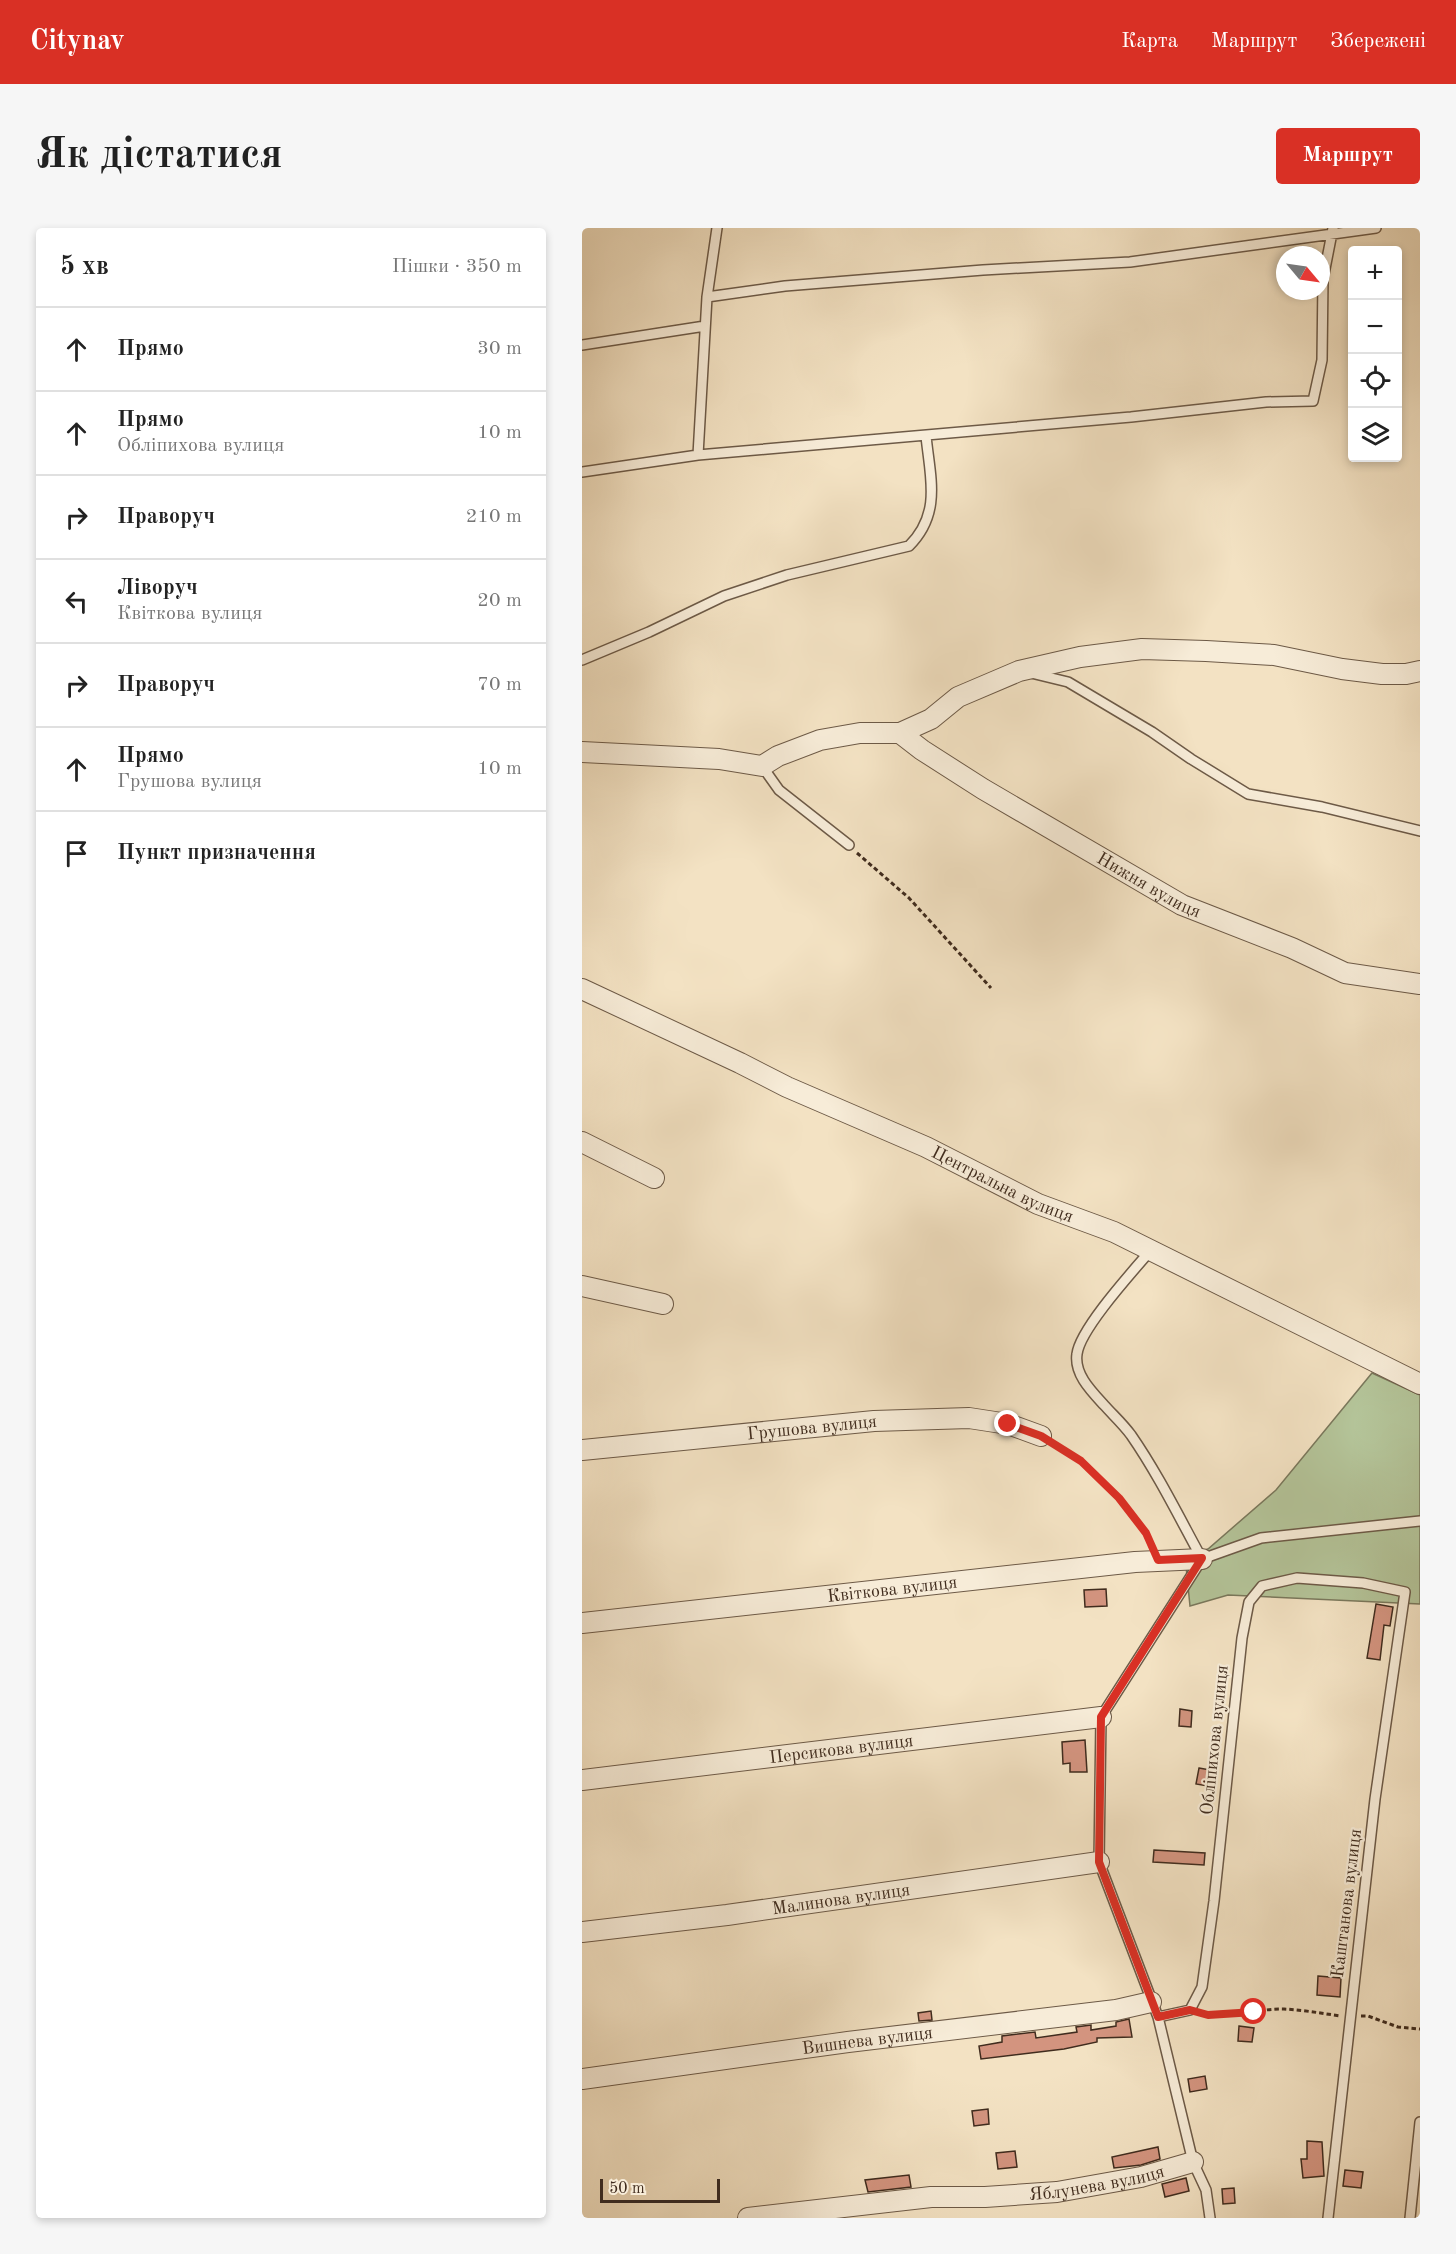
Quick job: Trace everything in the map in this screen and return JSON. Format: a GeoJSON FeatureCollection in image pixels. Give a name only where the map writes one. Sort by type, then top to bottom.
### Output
{"type":"FeatureCollection","features":[{"type":"Feature","properties":{"kind":"street"},"geometry":{"type":"LineString","coordinates":[[582,752],[719,759],[762,766],[778,756],[820,740],[860,733],[900,734],[931,719],[958,697],[1019,670],[1080,657],[1142,649],[1274,655],[1342,669],[1382,674],[1406,674],[1420,671]]}},
{"type":"Feature","properties":{"kind":"street","name":"Нижня вулиця"},"geometry":{"type":"LineString","coordinates":[[900,734],[983,789],[1182,905],[1292,948],[1345,973],[1420,984]]}},
{"type":"Feature","properties":{"kind":"street","name":"Центральна вулиця"},"geometry":{"type":"LineString","coordinates":[[582,989],[787,1087],[926,1147],[1038,1204],[1114,1232],[1420,1384]]}},
{"type":"Feature","properties":{"kind":"street"},"geometry":{"type":"LineString","coordinates":[[582,1142],[654,1178]]}},
{"type":"Feature","properties":{"kind":"street"},"geometry":{"type":"LineString","coordinates":[[582,1286],[663,1304]]}},
{"type":"Feature","properties":{"kind":"street","name":"Грушова вулиця"},"geometry":{"type":"LineString","coordinates":[[582,1450],[874,1420],[969,1418],[1008,1424],[1041,1436]]}},
{"type":"Feature","properties":{"kind":"street","name":"Квіткова вулиця"},"geometry":{"type":"LineString","coordinates":[[582,1623],[1158,1560],[1202,1558]]}},
{"type":"Feature","properties":{"kind":"street","name":"Персикова вулиця"},"geometry":{"type":"LineString","coordinates":[[582,1780],[1101,1717]]}},
{"type":"Feature","properties":{"kind":"street","name":"Малинова вулиця"},"geometry":{"type":"LineString","coordinates":[[582,1932],[727,1915],[1099,1862]]}},
{"type":"Feature","properties":{"kind":"street","name":"Вишнева вулиця"},"geometry":{"type":"LineString","coordinates":[[582,2079],[848,2042],[1116,2010],[1155,2009]]}},
{"type":"Feature","properties":{"kind":"street","name":"Яблунева вулиця"},"geometry":{"type":"LineString","coordinates":[[748,2218],[931,2197],[985,2197],[1058,2192],[1141,2177],[1193,2162]]}},
{"type":"Feature","properties":{"kind":"lane"},"geometry":{"type":"LineString","coordinates":[[698,455],[706,297],[717,228]]}},
{"type":"Feature","properties":{"kind":"lane"},"geometry":{"type":"LineString","coordinates":[[706,297],[785,286],[971,271],[1130,262],[1333,231],[1376,228]]}},
{"type":"Feature","properties":{"kind":"lane"},"geometry":{"type":"LineString","coordinates":[[582,472],[698,455],[1131,417],[1266,402],[1313,401],[1322,360],[1323,279],[1333,231]]}},
{"type":"Feature","properties":{"kind":"lane"},"geometry":{"type":"LineString","coordinates":[[582,345],[705,326]]}},
{"type":"Feature","properties":{"kind":"lane"},"geometry":{"type":"LineString","coordinates":[[582,660],[649,632],[724,596],[787,575],[909,546],[919,536],[928,518],[932,500],[926,436]]}},
{"type":"Feature","properties":{"kind":"lane"},"geometry":{"type":"LineString","coordinates":[[1019,670],[1068,682],[1152,732],[1248,794],[1322,807],[1420,831]]}},
{"type":"Feature","properties":{"kind":"lane"},"geometry":{"type":"LineString","coordinates":[[762,766],[779,790],[849,846]]}},
{"type":"Feature","properties":{"kind":"lane"},"geometry":{"type":"LineString","coordinates":[[1151,1250],[1105,1305],[1080,1343],[1077,1354],[1078,1367],[1085,1382],[1130,1434],[1157,1476],[1202,1558]]}},
{"type":"Feature","properties":{"kind":"lane"},"geometry":{"type":"LineString","coordinates":[[1210,2218],[1206,2190],[1193,2162],[1155,2009],[1099,1862],[1101,1717],[1202,1558],[1261,1538],[1420,1521]]}},
{"type":"Feature","properties":{"kind":"lane","name":"Обліпихова вулиця"},"geometry":{"type":"LineString","coordinates":[[1190,2010],[1202,1988],[1214,1901],[1241,1650],[1250,1602],[1262,1586],[1297,1578],[1363,1583],[1405,1592]]}},
{"type":"Feature","properties":{"kind":"lane","name":"Каштанова вулиця"},"geometry":{"type":"LineString","coordinates":[[1328,2218],[1375,1799],[1405,1592]]}},
{"type":"Feature","properties":{"kind":"lane"},"geometry":{"type":"LineString","coordinates":[[1155,2009],[1190,2010]]}},
{"type":"Feature","properties":{"kind":"lane"},"geometry":{"type":"LineString","coordinates":[[1410,2213],[1420,2122]]}},
{"type":"Feature","properties":{"kind":"lane"},"geometry":{"type":"LineString","coordinates":[[1410,2213],[1420,2200]]}},
{"type":"Feature","properties":{"kind":"path"},"geometry":{"type":"LineString","coordinates":[[849,846],[909,898],[991,988]]}},
{"type":"Feature","properties":{"kind":"path"},"geometry":{"type":"LineString","coordinates":[[1041,1436],[1081,1461],[1119,1498],[1146,1533],[1158,1560]]}},
{"type":"Feature","properties":{"kind":"path"},"geometry":{"type":"LineString","coordinates":[[1190,2010],[1208,2015],[1283,2009],[1350,2017],[1368,2016],[1398,2027],[1420,2029]]}},
{"type":"Feature","properties":{"kind":"green space"},"geometry":{"type":"Polygon","coordinates":[[[1372,1373],[1420,1395],[1420,1604],[1228,1595],[1190,1606],[1185,1556],[1208,1549],[1276,1490],[1372,1373]]]}},
{"type":"Feature","properties":{"kind":"building"},"geometry":{"type":"Polygon","coordinates":[[[1106,1589],[1107,1606],[1085,1607],[1084,1590],[1106,1589]]]}},
{"type":"Feature","properties":{"kind":"building"},"geometry":{"type":"Polygon","coordinates":[[[1376,1604],[1393,1607],[1390,1626],[1384,1625],[1380,1660],[1367,1658],[1376,1604]]]}},
{"type":"Feature","properties":{"kind":"building"},"geometry":{"type":"Polygon","coordinates":[[[1180,1709],[1192,1711],[1191,1727],[1179,1726],[1180,1709]]]}},
{"type":"Feature","properties":{"kind":"building"},"geometry":{"type":"Polygon","coordinates":[[[1085,1740],[1087,1772],[1070,1772],[1070,1763],[1063,1764],[1062,1742],[1085,1740]]]}},
{"type":"Feature","properties":{"kind":"building"},"geometry":{"type":"Polygon","coordinates":[[[1199,1768],[1216,1771],[1213,1787],[1196,1784],[1199,1768]]]}},
{"type":"Feature","properties":{"kind":"building"},"geometry":{"type":"Polygon","coordinates":[[[1154,1850],[1205,1853],[1204,1865],[1153,1862],[1154,1850]]]}},
{"type":"Feature","properties":{"kind":"building"},"geometry":{"type":"Polygon","coordinates":[[[1318,1976],[1341,1978],[1340,1997],[1317,1995],[1318,1976]]]}},
{"type":"Feature","properties":{"kind":"building"},"geometry":{"type":"Polygon","coordinates":[[[931,2011],[932,2020],[919,2021],[918,2013],[931,2011]]]}},
{"type":"Feature","properties":{"kind":"building"},"geometry":{"type":"Polygon","coordinates":[[[1129,2019],[1132,2037],[1097,2038],[1097,2042],[1064,2049],[981,2059],[979,2046],[1002,2042],[1002,2036],[1035,2032],[1036,2038],[1077,2032],[1076,2027],[1091,2025],[1091,2030],[1116,2026],[1116,2022],[1129,2019]]]}},
{"type":"Feature","properties":{"kind":"building"},"geometry":{"type":"Polygon","coordinates":[[[1239,2026],[1254,2028],[1252,2042],[1238,2041],[1239,2026]]]}},
{"type":"Feature","properties":{"kind":"building"},"geometry":{"type":"Polygon","coordinates":[[[1205,2076],[1207,2089],[1190,2092],[1188,2079],[1205,2076]]]}},
{"type":"Feature","properties":{"kind":"building"},"geometry":{"type":"Polygon","coordinates":[[[988,2109],[989,2124],[974,2126],[972,2111],[988,2109]]]}},
{"type":"Feature","properties":{"kind":"building"},"geometry":{"type":"Polygon","coordinates":[[[1307,2141],[1322,2142],[1324,2176],[1303,2178],[1301,2159],[1307,2159],[1307,2141]]]}},
{"type":"Feature","properties":{"kind":"building"},"geometry":{"type":"Polygon","coordinates":[[[1158,2147],[1160,2159],[1141,2165],[1114,2168],[1112,2157],[1158,2147]]]}},
{"type":"Feature","properties":{"kind":"building"},"geometry":{"type":"Polygon","coordinates":[[[1015,2151],[1017,2167],[998,2169],[996,2153],[1015,2151]]]}},
{"type":"Feature","properties":{"kind":"building"},"geometry":{"type":"Polygon","coordinates":[[[1345,2170],[1363,2172],[1361,2188],[1343,2186],[1345,2170]]]}},
{"type":"Feature","properties":{"kind":"building"},"geometry":{"type":"Polygon","coordinates":[[[909,2175],[911,2187],[868,2192],[865,2180],[909,2175]]]}},
{"type":"Feature","properties":{"kind":"building"},"geometry":{"type":"Polygon","coordinates":[[[1186,2178],[1189,2191],[1165,2197],[1162,2184],[1186,2178]]]}},
{"type":"Feature","properties":{"kind":"building"},"geometry":{"type":"Polygon","coordinates":[[[1234,2188],[1235,2203],[1223,2204],[1222,2189],[1234,2188]]]}},
{"type":"Feature","properties":{"kind":"route"},"geometry":{"type":"LineString","coordinates":[[1008,1424],[1041,1436],[1081,1461],[1119,1498],[1146,1533],[1158,1560],[1202,1558],[1101,1717],[1099,1862],[1158,2017],[1190,2010],[1208,2015],[1254,2012]]}}]}
